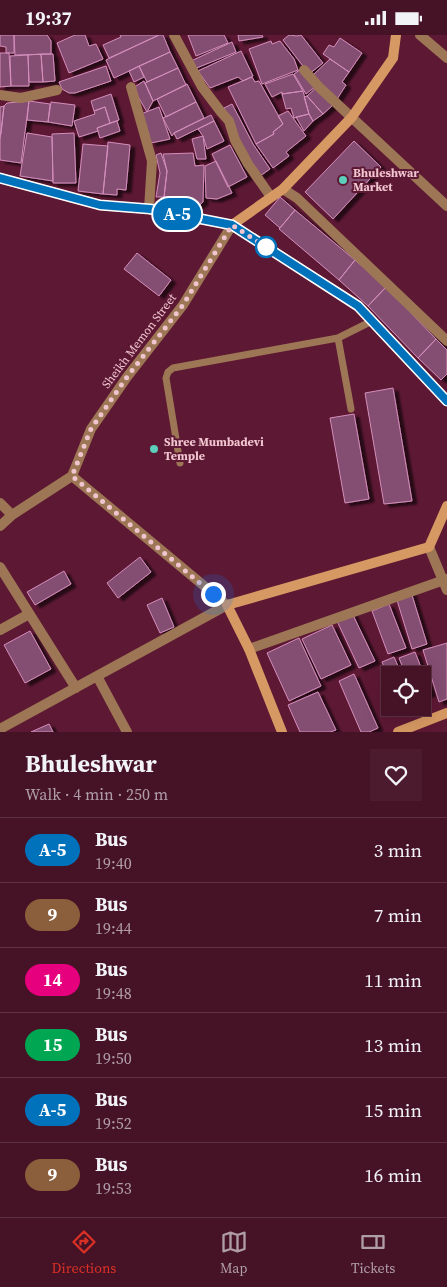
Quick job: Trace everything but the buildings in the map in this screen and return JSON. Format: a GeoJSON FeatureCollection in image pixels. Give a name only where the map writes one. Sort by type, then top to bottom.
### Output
{"type":"FeatureCollection","features":[{"type":"Feature","properties":{"kind":"main road"},"geometry":{"type":"LineString","coordinates":[[232,225],[284,189],[352,117],[393,58],[396,35]]}},
{"type":"Feature","properties":{"kind":"main road"},"geometry":{"type":"LineString","coordinates":[[0,178],[100,205],[150,209],[232,225],[358,306],[447,401]]}},
{"type":"Feature","properties":{"kind":"main road"},"geometry":{"type":"LineString","coordinates":[[282,732],[249,649],[227,605],[429,547],[447,506]]}},
{"type":"Feature","properties":{"kind":"main road"},"geometry":{"type":"LineString","coordinates":[[398,732],[447,713]]}},
{"type":"Feature","properties":{"kind":"street"},"geometry":{"type":"LineString","coordinates":[[174,35],[202,87],[220,112],[230,121],[235,140],[248,164],[271,197]]}},
{"type":"Feature","properties":{"kind":"street"},"geometry":{"type":"LineString","coordinates":[[420,35],[447,58]]}},
{"type":"Feature","properties":{"kind":"street"},"geometry":{"type":"LineString","coordinates":[[304,70],[320,88],[447,206]]}},
{"type":"Feature","properties":{"kind":"street"},"geometry":{"type":"LineString","coordinates":[[131,87],[152,161],[150,209]]}},
{"type":"Feature","properties":{"kind":"street"},"geometry":{"type":"LineString","coordinates":[[0,95],[21,98],[57,90]]}},
{"type":"Feature","properties":{"kind":"street"},"geometry":{"type":"LineString","coordinates":[[284,189],[297,198],[447,341]]}},
{"type":"Feature","properties":{"kind":"street","name":"Sheikh Memon Street"},"geometry":{"type":"LineString","coordinates":[[72,476],[91,429],[127,377],[183,305],[232,225]]}},
{"type":"Feature","properties":{"kind":"street"},"geometry":{"type":"LineString","coordinates":[[0,526],[12,515],[72,476],[227,605],[0,729]]}},
{"type":"Feature","properties":{"kind":"street"},"geometry":{"type":"LineString","coordinates":[[0,503],[12,515]]}},
{"type":"Feature","properties":{"kind":"street"},"geometry":{"type":"LineString","coordinates":[[249,649],[446,583],[429,547]]}},
{"type":"Feature","properties":{"kind":"street"},"geometry":{"type":"LineString","coordinates":[[0,567],[76,688]]}},
{"type":"Feature","properties":{"kind":"street"},"geometry":{"type":"LineString","coordinates":[[0,630],[29,614]]}},
{"type":"Feature","properties":{"kind":"street"},"geometry":{"type":"LineString","coordinates":[[97,676],[127,732]]}},
{"type":"Feature","properties":{"kind":"lane"},"geometry":{"type":"LineString","coordinates":[[180,463],[166,378],[168,372],[174,368],[338,338],[372,321]]}},
{"type":"Feature","properties":{"kind":"lane"},"geometry":{"type":"LineString","coordinates":[[338,338],[351,409]]}},
{"type":"Feature","properties":{"kind":"bus line","name":"A-5"},"geometry":{"type":"LineString","coordinates":[[0,178],[100,205],[150,209],[232,225],[358,306],[447,401]]}},
{"type":"Feature","properties":{"kind":"place","name":"Bhuleshwar Market"},"geometry":{"type":"Point","coordinates":[343,180]}},
{"type":"Feature","properties":{"kind":"place","name":"Shree Mumbadevi Temple"},"geometry":{"type":"Point","coordinates":[154,449]}},
{"type":"Feature","properties":{"kind":"route"},"geometry":{"type":"LineString","coordinates":[[213,594],[72,476],[91,429],[127,377],[183,305],[232,225],[266,247]]}}]}
